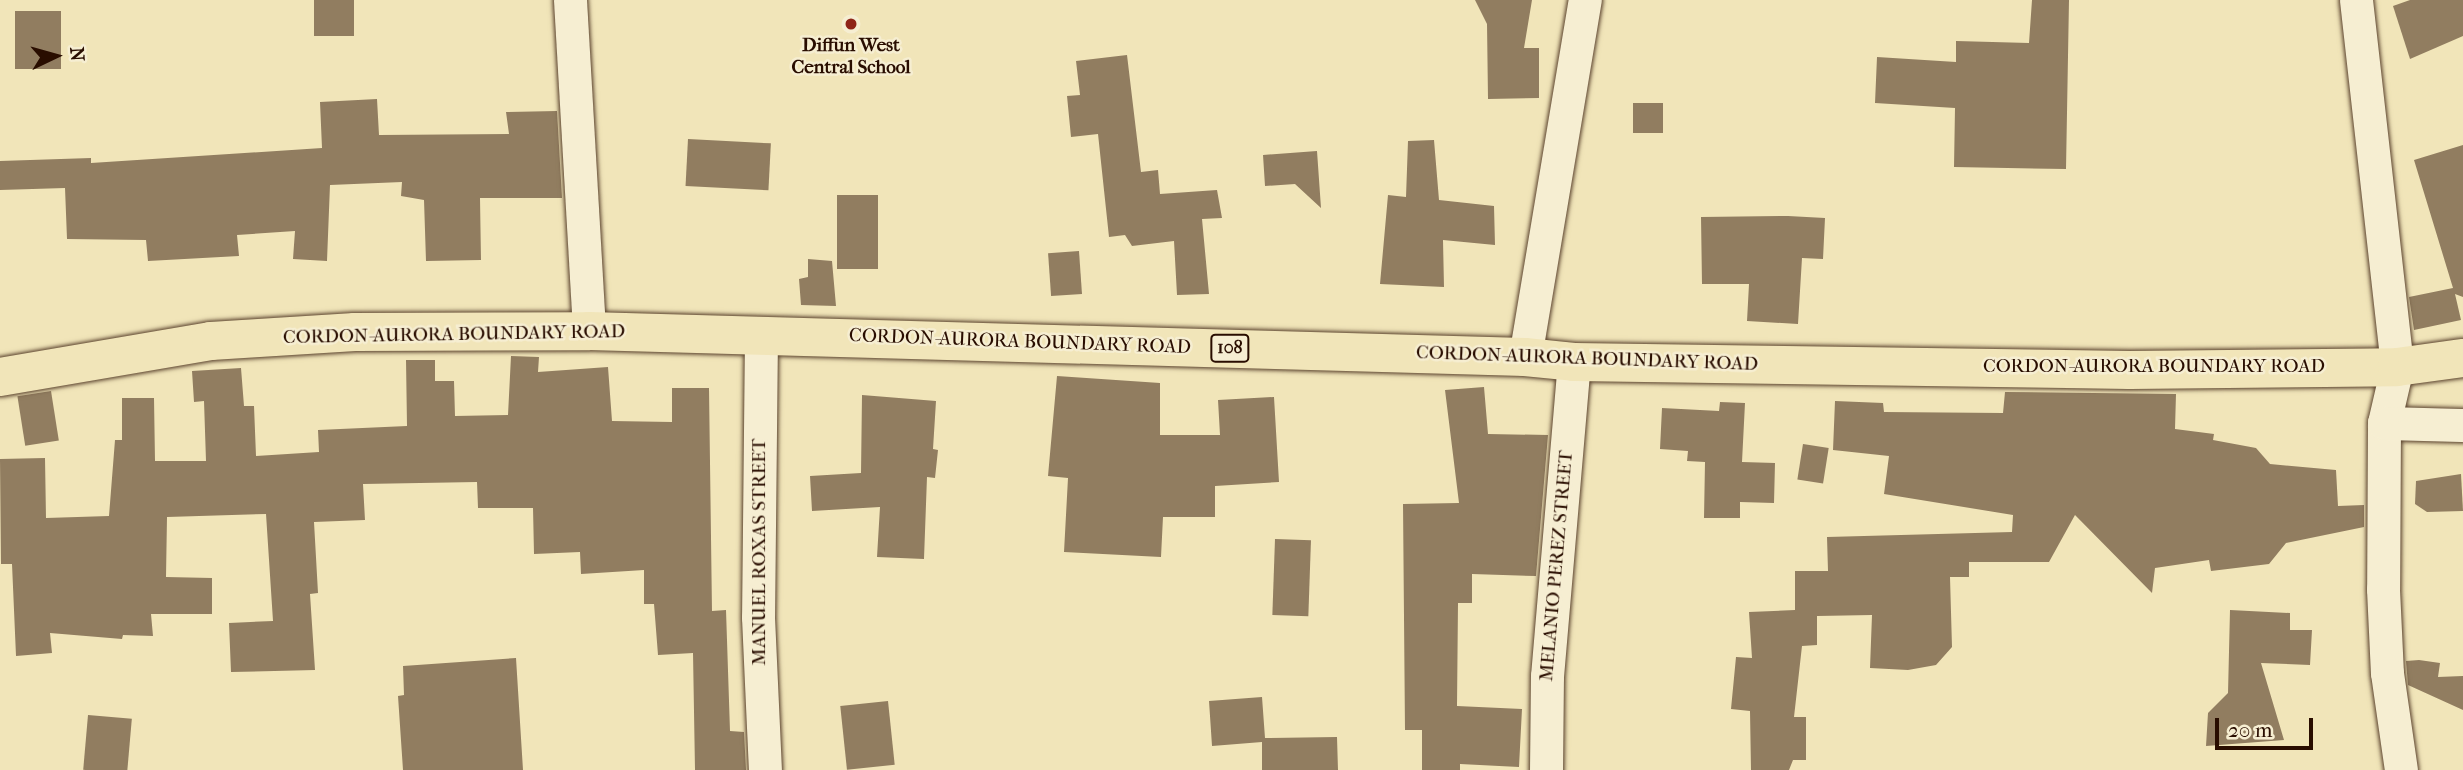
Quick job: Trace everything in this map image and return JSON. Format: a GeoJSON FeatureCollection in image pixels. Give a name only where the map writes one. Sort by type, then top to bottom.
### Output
{"type":"FeatureCollection","features":[{"type":"Feature","properties":{"kind":"main road","name":"CORDON-AURORA BOUNDARY ROAD"},"geometry":{"type":"LineString","coordinates":[[0,377],[211,341],[355,332],[589,331],[1525,357],[1574,362],[2130,370],[2397,366],[2463,358]]}},
{"type":"Feature","properties":{"kind":"street"},"geometry":{"type":"LineString","coordinates":[[570,0],[589,331]]}},
{"type":"Feature","properties":{"kind":"street"},"geometry":{"type":"LineString","coordinates":[[1525,357],[1585,0]]}},
{"type":"Feature","properties":{"kind":"street"},"geometry":{"type":"LineString","coordinates":[[2356,0],[2397,366],[2384,423],[2386,662],[2401,770]]}},
{"type":"Feature","properties":{"kind":"street","name":"MANUEL ROXAS STREET"},"geometry":{"type":"LineString","coordinates":[[761,335],[758,617],[765,770]]}},
{"type":"Feature","properties":{"kind":"street","name":"MELANIO PEREZ STREET"},"geometry":{"type":"LineString","coordinates":[[1546,770],[1547,676],[1574,362]]}},
{"type":"Feature","properties":{"kind":"street"},"geometry":{"type":"LineString","coordinates":[[2384,423],[2463,425]]}},
{"type":"Feature","properties":{"kind":"building"},"geometry":{"type":"Polygon","coordinates":[[[314,0],[354,0],[354,36],[314,36],[314,0]]]}},
{"type":"Feature","properties":{"kind":"building"},"geometry":{"type":"Polygon","coordinates":[[[1475,0],[1532,0],[1524,48],[1539,48],[1539,98],[1488,99],[1487,24],[1475,0]]]}},
{"type":"Feature","properties":{"kind":"building"},"geometry":{"type":"Polygon","coordinates":[[[2032,0],[2069,0],[2066,169],[1954,167],[1955,108],[1875,103],[1877,57],[1956,62],[1956,41],[2029,43],[2032,0]]]}},
{"type":"Feature","properties":{"kind":"building"},"geometry":{"type":"Polygon","coordinates":[[[2410,0],[2463,0],[2463,36],[2410,59],[2393,6],[2410,0]]]}},
{"type":"Feature","properties":{"kind":"building"},"geometry":{"type":"Polygon","coordinates":[[[15,11],[61,11],[61,69],[15,69],[15,11]]]}},
{"type":"Feature","properties":{"kind":"building"},"geometry":{"type":"Polygon","coordinates":[[[1127,55],[1141,172],[1158,170],[1160,194],[1217,190],[1222,218],[1202,219],[1209,294],[1177,295],[1174,241],[1132,246],[1125,235],[1109,237],[1098,134],[1071,137],[1067,96],[1080,95],[1076,61],[1127,55]]]}},
{"type":"Feature","properties":{"kind":"building"},"geometry":{"type":"Polygon","coordinates":[[[377,99],[379,135],[509,134],[506,112],[557,111],[562,198],[480,198],[481,260],[426,261],[424,200],[401,196],[402,182],[330,185],[327,261],[293,259],[295,231],[237,235],[239,256],[148,261],[146,240],[67,239],[65,188],[0,190],[0,161],[91,158],[91,163],[322,148],[320,102],[377,99]]]}},
{"type":"Feature","properties":{"kind":"building"},"geometry":{"type":"Polygon","coordinates":[[[1633,103],[1663,103],[1663,133],[1633,133],[1633,103]]]}},
{"type":"Feature","properties":{"kind":"building"},"geometry":{"type":"Polygon","coordinates":[[[688,139],[771,143],[768,190],[686,186],[688,139]]]}},
{"type":"Feature","properties":{"kind":"building"},"geometry":{"type":"Polygon","coordinates":[[[1434,140],[1439,200],[1494,206],[1495,245],[1443,240],[1444,287],[1380,284],[1388,195],[1406,197],[1408,141],[1434,140]]]}},
{"type":"Feature","properties":{"kind":"building"},"geometry":{"type":"Polygon","coordinates":[[[2463,145],[2463,297],[2455,294],[2461,320],[2414,330],[2409,297],[2453,288],[2414,160],[2463,145]]]}},
{"type":"Feature","properties":{"kind":"building"},"geometry":{"type":"Polygon","coordinates":[[[1317,151],[1321,208],[1295,184],[1265,186],[1263,155],[1317,151]]]}},
{"type":"Feature","properties":{"kind":"building"},"geometry":{"type":"Polygon","coordinates":[[[837,195],[878,195],[878,269],[837,269],[837,195]]]}},
{"type":"Feature","properties":{"kind":"building"},"geometry":{"type":"Polygon","coordinates":[[[1701,217],[1825,218],[1823,259],[1802,258],[1798,324],[1747,321],[1749,284],[1702,284],[1701,217]]]}},
{"type":"Feature","properties":{"kind":"building"},"geometry":{"type":"Polygon","coordinates":[[[1079,251],[1082,294],[1051,296],[1048,253],[1079,251]]]}},
{"type":"Feature","properties":{"kind":"building"},"geometry":{"type":"Polygon","coordinates":[[[808,259],[832,261],[836,306],[801,305],[799,279],[808,277],[808,259]]]}},
{"type":"Feature","properties":{"kind":"building"},"geometry":{"type":"Polygon","coordinates":[[[511,356],[539,357],[538,372],[608,367],[612,421],[672,422],[672,388],[709,388],[712,611],[726,610],[730,731],[744,732],[746,770],[695,770],[693,653],[658,655],[654,604],[644,604],[644,570],[581,574],[580,552],[534,554],[533,508],[478,508],[477,482],[363,484],[365,520],[314,522],[318,593],[310,594],[315,670],[231,672],[229,623],[273,621],[266,514],[167,517],[166,577],[212,578],[212,614],[151,614],[153,636],[123,635],[122,639],[50,633],[52,653],[16,656],[12,564],[1,564],[0,459],[45,458],[46,518],[109,516],[115,440],[122,440],[122,398],[154,398],[155,461],[206,461],[204,401],[194,402],[192,371],[241,368],[244,406],[254,406],[256,456],[319,452],[318,430],[407,426],[406,360],[435,360],[435,381],[454,381],[455,416],[508,415],[511,356]]]}},
{"type":"Feature","properties":{"kind":"building"},"geometry":{"type":"Polygon","coordinates":[[[1057,376],[1160,383],[1160,435],[1220,435],[1218,400],[1274,397],[1279,482],[1215,486],[1215,517],[1163,517],[1161,557],[1064,552],[1068,478],[1048,476],[1057,376]]]}},
{"type":"Feature","properties":{"kind":"building"},"geometry":{"type":"Polygon","coordinates":[[[1484,387],[1488,434],[1548,435],[1536,576],[1472,574],[1472,603],[1458,603],[1457,706],[1522,709],[1519,767],[1460,764],[1460,770],[1422,770],[1422,730],[1405,730],[1403,504],[1459,503],[1445,390],[1484,387]]]}},
{"type":"Feature","properties":{"kind":"building"},"geometry":{"type":"Polygon","coordinates":[[[51,391],[59,440],[25,446],[17,396],[51,391]]]}},
{"type":"Feature","properties":{"kind":"building"},"geometry":{"type":"Polygon","coordinates":[[[2005,392],[2176,394],[2175,429],[2214,434],[2213,440],[2256,448],[2270,464],[2336,470],[2338,506],[2364,505],[2364,527],[2286,543],[2269,564],[2211,571],[2209,560],[2155,568],[2152,593],[2075,515],[2049,562],[1969,562],[1969,577],[1950,577],[1952,647],[1936,665],[1908,670],[1870,668],[1872,615],[1817,616],[1817,645],[1802,646],[1794,717],[1806,717],[1806,760],[1793,760],[1789,770],[1751,770],[1750,711],[1731,709],[1736,657],[1752,658],[1749,612],[1795,610],[1795,571],[1828,571],[1827,537],[2012,532],[2013,515],[1884,494],[1889,456],[1833,450],[1835,401],[1883,403],[1884,412],[2003,413],[2005,392]]]}},
{"type":"Feature","properties":{"kind":"building"},"geometry":{"type":"Polygon","coordinates":[[[862,395],[936,401],[933,449],[938,450],[935,478],[927,477],[924,559],[877,557],[880,507],[812,511],[810,476],[861,473],[862,395]]]}},
{"type":"Feature","properties":{"kind":"building"},"geometry":{"type":"Polygon","coordinates":[[[1720,402],[1745,403],[1742,462],[1775,463],[1774,503],[1740,502],[1740,518],[1704,518],[1705,462],[1687,461],[1688,451],[1660,449],[1662,408],[1719,411],[1720,402]]]}},
{"type":"Feature","properties":{"kind":"building"},"geometry":{"type":"Polygon","coordinates":[[[1803,444],[1829,448],[1823,484],[1797,480],[1803,444]]]}},
{"type":"Feature","properties":{"kind":"building"},"geometry":{"type":"Polygon","coordinates":[[[2461,474],[2463,511],[2427,512],[2415,504],[2416,481],[2461,474]]]}},
{"type":"Feature","properties":{"kind":"building"},"geometry":{"type":"Polygon","coordinates":[[[1275,539],[1311,540],[1308,616],[1272,615],[1275,539]]]}},
{"type":"Feature","properties":{"kind":"building"},"geometry":{"type":"Polygon","coordinates":[[[2230,610],[2290,613],[2290,630],[2312,630],[2310,665],[2261,663],[2284,740],[2206,746],[2208,713],[2228,693],[2230,610]]]}},
{"type":"Feature","properties":{"kind":"building"},"geometry":{"type":"Polygon","coordinates":[[[516,658],[523,770],[403,770],[398,696],[404,695],[403,666],[516,658]]]}},
{"type":"Feature","properties":{"kind":"building"},"geometry":{"type":"Polygon","coordinates":[[[2406,661],[2440,663],[2438,677],[2463,676],[2463,710],[2408,685],[2406,661]]]}},
{"type":"Feature","properties":{"kind":"building"},"geometry":{"type":"Polygon","coordinates":[[[1262,697],[1265,738],[1337,737],[1338,770],[1262,770],[1262,742],[1212,746],[1209,701],[1262,697]]]}},
{"type":"Feature","properties":{"kind":"building"},"geometry":{"type":"Polygon","coordinates":[[[888,701],[895,765],[847,770],[840,706],[888,701]]]}},
{"type":"Feature","properties":{"kind":"building"},"geometry":{"type":"Polygon","coordinates":[[[88,715],[132,719],[127,770],[83,770],[88,715]]]}},
{"type":"Feature","properties":{"kind":"place","name":"Diffun West Central School"},"geometry":{"type":"Point","coordinates":[851,24]}}]}
